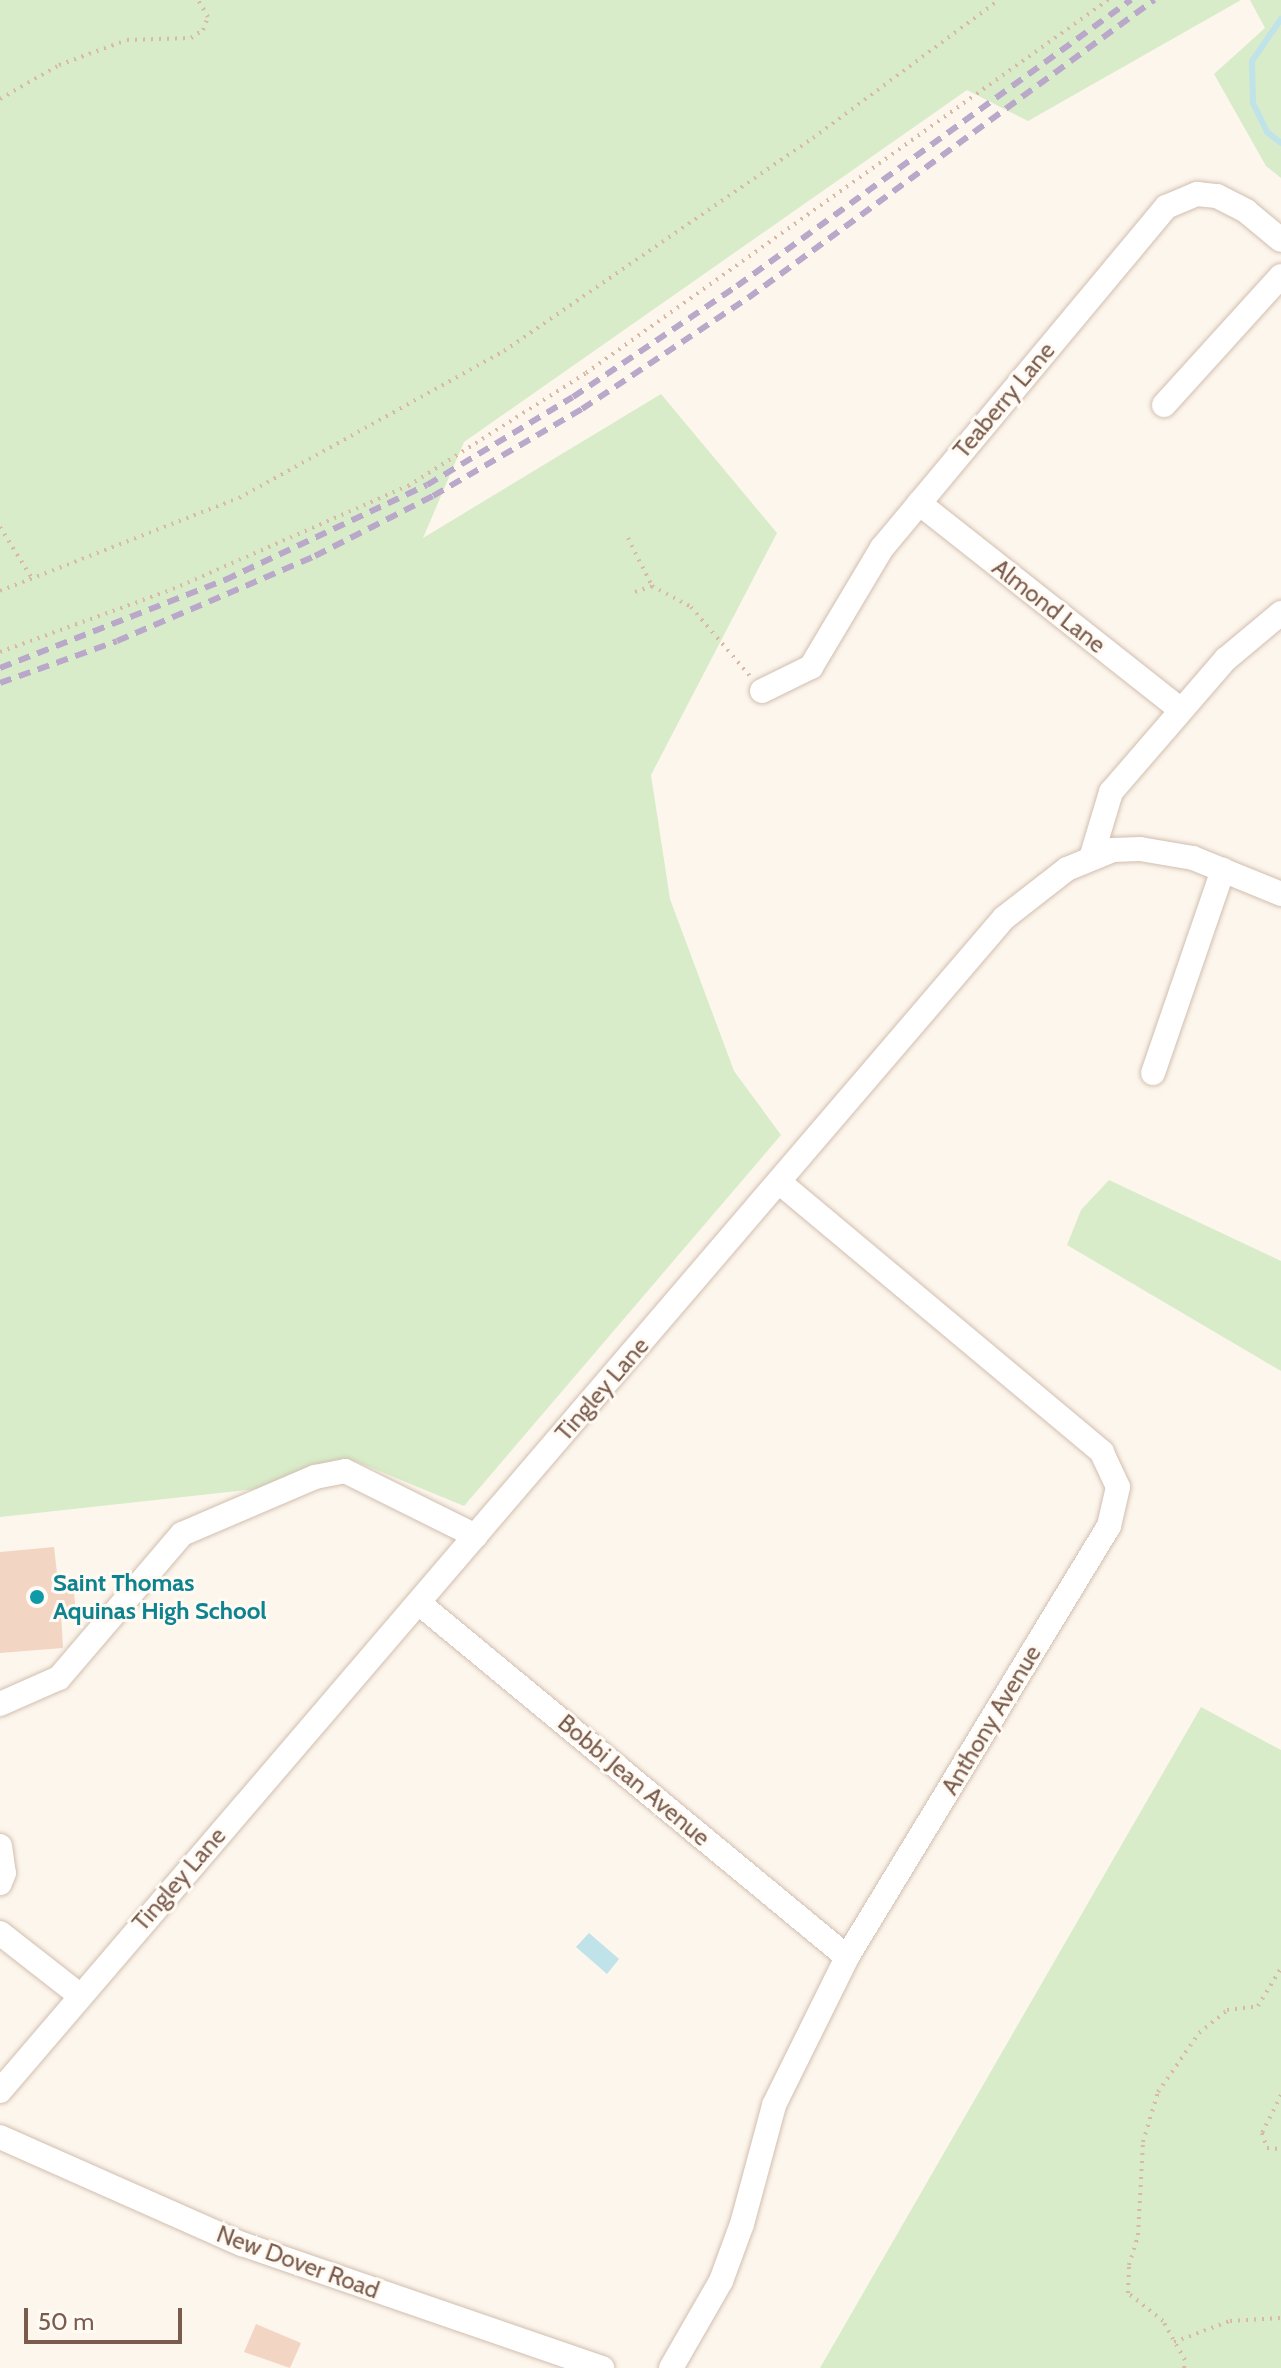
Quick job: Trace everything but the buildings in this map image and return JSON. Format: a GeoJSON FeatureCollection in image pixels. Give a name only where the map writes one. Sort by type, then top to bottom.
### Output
{"type":"FeatureCollection","features":[{"type":"Feature","properties":{"kind":"street","name":"Teaberry Lane"},"geometry":{"type":"LineString","coordinates":[[762,691],[811,667],[882,548],[1166,207],[1197,194],[1217,196],[1246,211],[1281,240]]}},
{"type":"Feature","properties":{"kind":"street"},"geometry":{"type":"LineString","coordinates":[[1164,405],[1281,276]]}},
{"type":"Feature","properties":{"kind":"street","name":"Almond Lane"},"geometry":{"type":"LineString","coordinates":[[919,503],[1180,709]]}},
{"type":"Feature","properties":{"kind":"street"},"geometry":{"type":"LineString","coordinates":[[1092,855],[1111,792],[1226,659],[1281,613]]}},
{"type":"Feature","properties":{"kind":"street","name":"Tingley Lane"},"geometry":{"type":"LineString","coordinates":[[0,2091],[78,1994],[420,1604],[1004,918],[1041,886],[1092,855],[1140,849],[1193,858],[1281,894]]}},
{"type":"Feature","properties":{"kind":"street"},"geometry":{"type":"LineString","coordinates":[[1153,1073],[1223,870]]}},
{"type":"Feature","properties":{"kind":"street","name":"Anthony Avenue"},"geometry":{"type":"LineString","coordinates":[[671,2368],[721,2281],[742,2224],[774,2105],[847,1957],[1109,1526],[1118,1487],[1102,1452],[779,1182]]}},
{"type":"Feature","properties":{"kind":"street"},"geometry":{"type":"LineString","coordinates":[[0,1704],[59,1678],[182,1534],[315,1477],[345,1471],[476,1536]]}},
{"type":"Feature","properties":{"kind":"street","name":"Bobbi Jean Avenue"},"geometry":{"type":"LineString","coordinates":[[420,1604],[847,1957]]}},
{"type":"Feature","properties":{"kind":"street"},"geometry":{"type":"LineString","coordinates":[[0,1846],[0,1883]]}},
{"type":"Feature","properties":{"kind":"street"},"geometry":{"type":"LineString","coordinates":[[0,1933],[78,1994]]}},
{"type":"Feature","properties":{"kind":"street","name":"New Dover Road"},"geometry":{"type":"LineString","coordinates":[[0,2137],[242,2244],[602,2368]]}},
{"type":"Feature","properties":{"kind":"path"},"geometry":{"type":"LineString","coordinates":[[0,99],[59,65],[127,40],[191,38],[208,17],[198,0]]}},
{"type":"Feature","properties":{"kind":"path"},"geometry":{"type":"LineString","coordinates":[[0,591],[239,498],[504,351],[813,138],[999,0]]}},
{"type":"Feature","properties":{"kind":"path"},"geometry":{"type":"LineString","coordinates":[[0,652],[173,589],[408,486],[586,373],[1108,0]]}},
{"type":"Feature","properties":{"kind":"path"},"geometry":{"type":"LineString","coordinates":[[0,527],[33,580]]}},
{"type":"Feature","properties":{"kind":"path"},"geometry":{"type":"LineString","coordinates":[[628,538],[652,586]]}},
{"type":"Feature","properties":{"kind":"path"},"geometry":{"type":"LineString","coordinates":[[635,592],[652,586],[668,592],[708,623],[762,691]]}},
{"type":"Feature","properties":{"kind":"path"},"geometry":{"type":"LineString","coordinates":[[1184,2368],[1163,2321],[1128,2293],[1129,2265],[1138,2235],[1143,2142],[1158,2092],[1199,2033],[1227,2010],[1258,2006],[1281,1968]]}},
{"type":"Feature","properties":{"kind":"path"},"geometry":{"type":"LineString","coordinates":[[1281,2095],[1262,2133],[1267,2148],[1281,2149]]}},
{"type":"Feature","properties":{"kind":"path"},"geometry":{"type":"LineString","coordinates":[[1174,2342],[1230,2321],[1281,2318]]}},
{"type":"Feature","properties":{"kind":"green space"},"geometry":{"type":"Polygon","coordinates":[[[0,0],[1241,0],[1028,121],[967,90],[464,442],[423,538],[661,394],[777,533],[651,775],[670,899],[734,1071],[781,1135],[464,1506],[355,1461],[266,1488],[0,1517],[0,0]]]}},
{"type":"Feature","properties":{"kind":"green space"},"geometry":{"type":"Polygon","coordinates":[[[1250,0],[1281,0],[1281,178],[1266,166],[1214,74],[1265,28],[1250,0]]]}},
{"type":"Feature","properties":{"kind":"green space"},"geometry":{"type":"Polygon","coordinates":[[[1109,1180],[1281,1261],[1281,1371],[1067,1245],[1081,1210],[1109,1180]]]}},
{"type":"Feature","properties":{"kind":"green space"},"geometry":{"type":"Polygon","coordinates":[[[1201,1707],[1281,1750],[1281,2368],[820,2368],[1201,1707]]]}},
{"type":"Feature","properties":{"kind":"water"},"geometry":{"type":"Polygon","coordinates":[[[589,1933],[619,1959],[607,1974],[576,1947],[589,1933]]]}},
{"type":"Feature","properties":{"kind":"waterway"},"geometry":{"type":"LineString","coordinates":[[1281,19],[1252,61],[1253,103],[1267,132],[1281,143]]}},
{"type":"Feature","properties":{"kind":"railway"},"geometry":{"type":"LineString","coordinates":[[0,668],[225,580],[427,485],[573,397],[737,286],[1131,0]]}},
{"type":"Feature","properties":{"kind":"railway"},"geometry":{"type":"LineString","coordinates":[[0,683],[117,641],[315,556],[433,496],[582,409],[748,298],[1154,0]]}},
{"type":"Feature","properties":{"kind":"place","name":"Saint Thomas Aquinas High School"},"geometry":{"type":"Point","coordinates":[37,1597]}}]}
